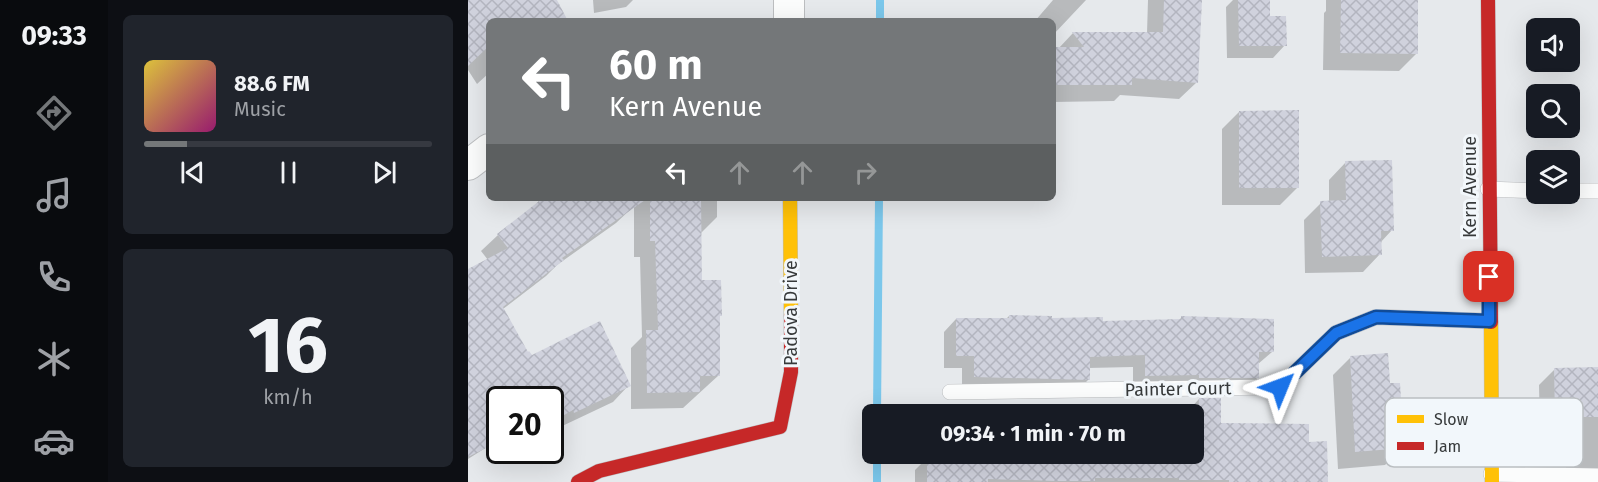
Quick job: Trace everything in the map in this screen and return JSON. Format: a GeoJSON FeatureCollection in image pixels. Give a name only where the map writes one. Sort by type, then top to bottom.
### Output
{"type":"FeatureCollection","features":[{"type":"Feature","properties":{"kind":"street"},"geometry":{"type":"LineString","coordinates":[[789,0],[789,18]]}},
{"type":"Feature","properties":{"kind":"street","name":"Kern Avenue"},"geometry":{"type":"LineString","coordinates":[[1488,0],[1490,398]]}},
{"type":"Feature","properties":{"kind":"street"},"geometry":{"type":"LineString","coordinates":[[468,165],[486,151]]}},
{"type":"Feature","properties":{"kind":"street","name":"Padova Drive"},"geometry":{"type":"LineString","coordinates":[[578,482],[600,471],[780,427],[791,372],[790,201]]}},
{"type":"Feature","properties":{"kind":"lane"},"geometry":{"type":"LineString","coordinates":[[1488,189],[1526,191]]}},
{"type":"Feature","properties":{"kind":"lane"},"geometry":{"type":"LineString","coordinates":[[1580,191],[1598,191]]}},
{"type":"Feature","properties":{"kind":"lane","name":"Painter Court"},"geometry":{"type":"LineString","coordinates":[[950,392],[1280,387],[1336,333],[1376,317],[1489,321]]}},
{"type":"Feature","properties":{"kind":"lane"},"geometry":{"type":"LineString","coordinates":[[1492,478],[1598,476]]}},
{"type":"Feature","properties":{"kind":"building"},"geometry":{"type":"Polygon","coordinates":[[[468,0],[557,0],[566,18],[486,18],[486,49],[468,66],[468,0]]]}},
{"type":"Feature","properties":{"kind":"building"},"geometry":{"type":"Polygon","coordinates":[[[1164,0],[1202,0],[1198,83],[1132,78],[1132,85],[1056,85],[1056,47],[1084,47],[1072,32],[1163,32],[1164,0]]]}},
{"type":"Feature","properties":{"kind":"building"},"geometry":{"type":"Polygon","coordinates":[[[1238,0],[1270,0],[1270,16],[1286,16],[1287,46],[1239,46],[1238,0]]]}},
{"type":"Feature","properties":{"kind":"building"},"geometry":{"type":"Polygon","coordinates":[[[1341,0],[1418,0],[1418,54],[1340,53],[1341,0]]]}},
{"type":"Feature","properties":{"kind":"building"},"geometry":{"type":"Polygon","coordinates":[[[1299,110],[1299,188],[1239,188],[1239,111],[1299,110]]]}},
{"type":"Feature","properties":{"kind":"building"},"geometry":{"type":"Polygon","coordinates":[[[1392,160],[1394,231],[1381,231],[1382,255],[1322,257],[1320,201],[1346,200],[1345,161],[1392,160]]]}},
{"type":"Feature","properties":{"kind":"building"},"geometry":{"type":"Polygon","coordinates":[[[539,201],[644,201],[562,258],[564,260],[503,307],[528,352],[532,355],[600,321],[631,386],[574,413],[573,410],[564,415],[564,386],[486,386],[486,448],[468,457],[468,269],[508,248],[497,234],[539,201]]]}},
{"type":"Feature","properties":{"kind":"building"},"geometry":{"type":"Polygon","coordinates":[[[650,201],[701,201],[702,280],[721,280],[722,316],[720,316],[720,376],[700,376],[700,392],[647,393],[646,330],[658,330],[655,241],[650,241],[650,201]]]}},
{"type":"Feature","properties":{"kind":"building"},"geometry":{"type":"Polygon","coordinates":[[[1009,315],[1052,316],[1052,318],[1103,317],[1103,321],[1181,319],[1181,316],[1274,319],[1274,352],[1259,352],[1259,378],[1199,378],[1199,375],[1145,376],[1145,355],[1090,357],[1090,380],[974,377],[974,356],[956,356],[956,318],[1009,318],[1009,315]]]}},
{"type":"Feature","properties":{"kind":"building"},"geometry":{"type":"Polygon","coordinates":[[[1388,353],[1390,383],[1400,383],[1401,398],[1385,398],[1385,450],[1355,452],[1350,356],[1388,353]]]}},
{"type":"Feature","properties":{"kind":"building"},"geometry":{"type":"Polygon","coordinates":[[[1598,367],[1598,417],[1583,417],[1583,398],[1555,398],[1554,368],[1598,367]]]}},
{"type":"Feature","properties":{"kind":"building"},"geometry":{"type":"Polygon","coordinates":[[[1199,398],[1221,398],[1221,423],[1309,424],[1309,442],[1327,441],[1328,482],[1095,478],[1095,481],[988,479],[988,482],[927,482],[927,464],[1204,464],[1204,404],[1199,404],[1199,398]]]}},
{"type":"Feature","properties":{"kind":"waterway"},"geometry":{"type":"LineString","coordinates":[[880,0],[880,18]]}},
{"type":"Feature","properties":{"kind":"waterway"},"geometry":{"type":"LineString","coordinates":[[877,404],[879,201]]}},
{"type":"Feature","properties":{"kind":"waterway"},"geometry":{"type":"LineString","coordinates":[[877,464],[877,482]]}},
{"type":"Feature","properties":{"kind":"traffic: slow"},"geometry":{"type":"LineString","coordinates":[[790,201],[791,316]]}},
{"type":"Feature","properties":{"kind":"traffic: slow"},"geometry":{"type":"LineString","coordinates":[[1491,322],[1491,398]]}},
{"type":"Feature","properties":{"kind":"traffic: slow"},"geometry":{"type":"LineString","coordinates":[[1492,467],[1492,482]]}},
{"type":"Feature","properties":{"kind":"traffic: jam"},"geometry":{"type":"LineString","coordinates":[[1488,0],[1491,322]]}},
{"type":"Feature","properties":{"kind":"traffic: jam"},"geometry":{"type":"LineString","coordinates":[[578,482],[599,471],[780,427],[791,372],[791,316]]}},
{"type":"Feature","properties":{"kind":"route"},"geometry":{"type":"LineString","coordinates":[[1280,387],[1336,333],[1376,317],[1489,321],[1489,277]]}}]}
